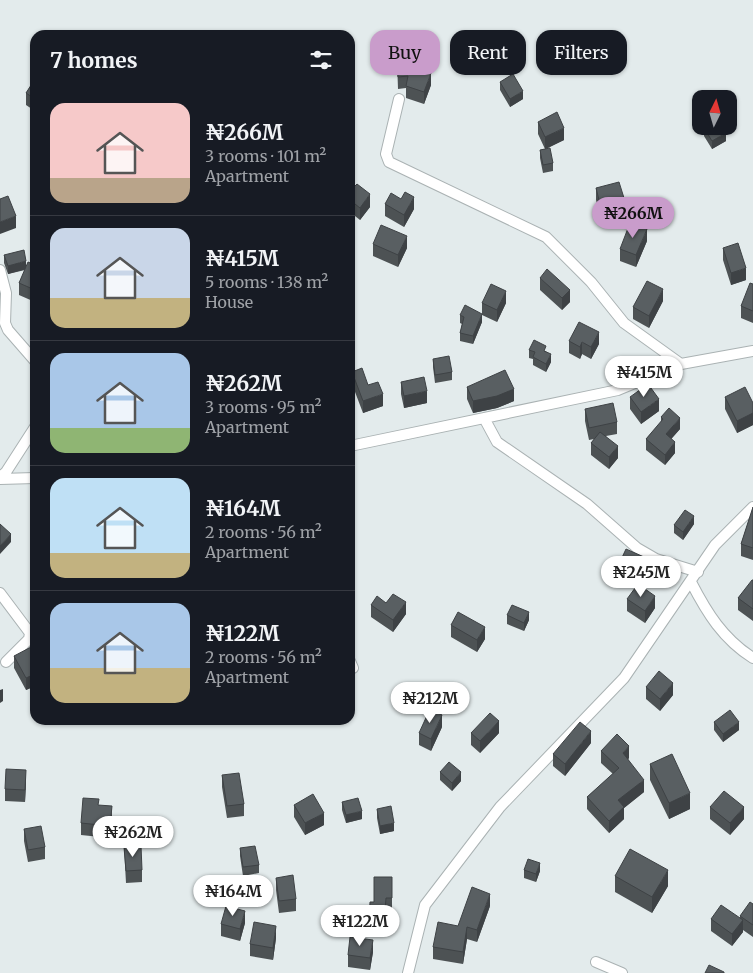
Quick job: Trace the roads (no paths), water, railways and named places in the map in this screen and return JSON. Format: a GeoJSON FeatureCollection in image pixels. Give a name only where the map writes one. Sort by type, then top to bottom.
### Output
{"type":"FeatureCollection","features":[{"type":"Feature","properties":{"kind":"street"},"geometry":{"type":"LineString","coordinates":[[399,99],[386,154],[389,162],[546,236],[591,282],[624,323],[680,364]]}},
{"type":"Feature","properties":{"kind":"street"},"geometry":{"type":"LineString","coordinates":[[0,270],[6,293],[6,323],[8,330],[30,355]]}},
{"type":"Feature","properties":{"kind":"street"},"geometry":{"type":"LineString","coordinates":[[355,445],[618,390],[680,364],[753,351]]}},
{"type":"Feature","properties":{"kind":"street"},"geometry":{"type":"LineString","coordinates":[[484,418],[497,442],[587,504],[637,548],[656,559],[698,572]]}},
{"type":"Feature","properties":{"kind":"street"},"geometry":{"type":"LineString","coordinates":[[0,478],[6,472],[30,435]]}},
{"type":"Feature","properties":{"kind":"street"},"geometry":{"type":"LineString","coordinates":[[0,478],[30,478]]}},
{"type":"Feature","properties":{"kind":"street"},"geometry":{"type":"LineString","coordinates":[[408,973],[426,905],[500,807],[624,678],[698,572],[714,545],[753,507]]}},
{"type":"Feature","properties":{"kind":"street"},"geometry":{"type":"LineString","coordinates":[[691,582],[715,624],[726,638],[753,658]]}},
{"type":"Feature","properties":{"kind":"street"},"geometry":{"type":"LineString","coordinates":[[0,594],[30,633],[29,638],[6,662]]}},
{"type":"Feature","properties":{"kind":"street"},"geometry":{"type":"LineString","coordinates":[[596,962],[622,973]]}}]}
